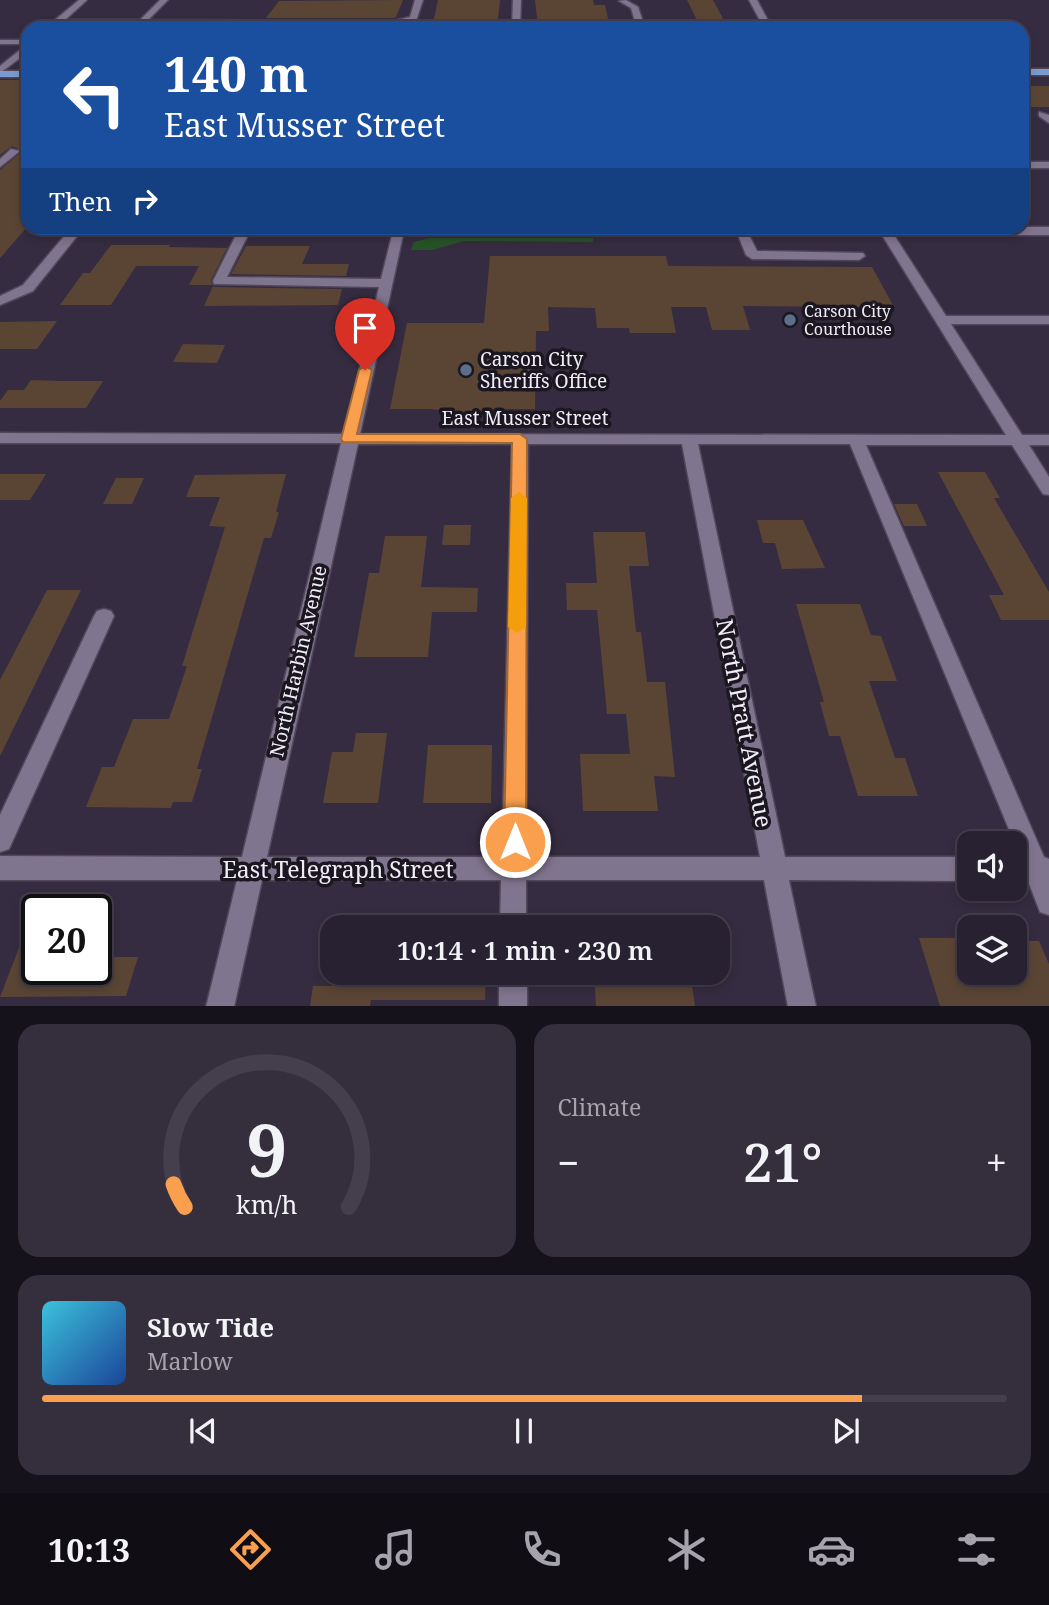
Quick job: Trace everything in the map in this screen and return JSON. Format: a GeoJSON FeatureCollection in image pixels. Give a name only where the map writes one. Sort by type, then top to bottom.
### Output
{"type":"FeatureCollection","features":[{"type":"Feature","properties":{"kind":"main road"},"geometry":{"type":"LineString","coordinates":[[0,72],[21,74]]}},
{"type":"Feature","properties":{"kind":"main road"},"geometry":{"type":"LineString","coordinates":[[1029,72],[1049,72]]}},
{"type":"Feature","properties":{"kind":"street"},"geometry":{"type":"LineString","coordinates":[[59,21],[83,0]]}},
{"type":"Feature","properties":{"kind":"street"},"geometry":{"type":"LineString","coordinates":[[142,21],[164,0]]}},
{"type":"Feature","properties":{"kind":"street"},"geometry":{"type":"LineString","coordinates":[[409,21],[413,19],[419,0]]}},
{"type":"Feature","properties":{"kind":"street"},"geometry":{"type":"LineString","coordinates":[[516,21],[517,0]]}},
{"type":"Feature","properties":{"kind":"street"},"geometry":{"type":"LineString","coordinates":[[753,0],[764,21]]}},
{"type":"Feature","properties":{"kind":"street"},"geometry":{"type":"LineString","coordinates":[[623,1],[634,7],[639,21]]}},
{"type":"Feature","properties":{"kind":"street"},"geometry":{"type":"LineString","coordinates":[[0,43],[21,42]]}},
{"type":"Feature","properties":{"kind":"street"},"geometry":{"type":"LineString","coordinates":[[0,72],[21,54]]}},
{"type":"Feature","properties":{"kind":"street"},"geometry":{"type":"LineString","coordinates":[[0,164],[15,151]]}},
{"type":"Feature","properties":{"kind":"street"},"geometry":{"type":"LineString","coordinates":[[1029,165],[1049,165]]}},
{"type":"Feature","properties":{"kind":"street"},"geometry":{"type":"LineString","coordinates":[[1029,232],[1049,232]]}},
{"type":"Feature","properties":{"kind":"street"},"geometry":{"type":"LineString","coordinates":[[6,300],[32,284],[70,235]]}},
{"type":"Feature","properties":{"kind":"street"},"geometry":{"type":"LineString","coordinates":[[242,235],[219,281],[386,283]]}},
{"type":"Feature","properties":{"kind":"street","name":"North Harbin Avenue"},"geometry":{"type":"LineString","coordinates":[[220,1006],[398,235]]}},
{"type":"Feature","properties":{"kind":"street"},"geometry":{"type":"LineString","coordinates":[[743,235],[752,256],[859,256]]}},
{"type":"Feature","properties":{"kind":"street"},"geometry":{"type":"LineString","coordinates":[[888,235],[1049,490]]}},
{"type":"Feature","properties":{"kind":"street"},"geometry":{"type":"LineString","coordinates":[[942,320],[1049,320]]}},
{"type":"Feature","properties":{"kind":"street","name":"East Musser Street"},"geometry":{"type":"LineString","coordinates":[[0,438],[1049,440]]}},
{"type":"Feature","properties":{"kind":"street"},"geometry":{"type":"LineString","coordinates":[[513,915],[520,439]]}},
{"type":"Feature","properties":{"kind":"street","name":"North Pratt Avenue"},"geometry":{"type":"LineString","coordinates":[[689,439],[802,1006]]}},
{"type":"Feature","properties":{"kind":"street"},"geometry":{"type":"LineString","coordinates":[[856,440],[1049,903]]}},
{"type":"Feature","properties":{"kind":"street"},"geometry":{"type":"LineString","coordinates":[[0,841],[104,615]]}},
{"type":"Feature","properties":{"kind":"street","name":"East Telegraph Street"},"geometry":{"type":"LineString","coordinates":[[0,868],[957,869]]}},
{"type":"Feature","properties":{"kind":"street"},"geometry":{"type":"LineString","coordinates":[[513,985],[513,1006]]}},
{"type":"Feature","properties":{"kind":"green space"},"geometry":{"type":"Polygon","coordinates":[[[429,238],[593,238],[593,242],[464,241],[432,250],[411,250],[414,242],[429,238]]]}},
{"type":"Feature","properties":{"kind":"building"},"geometry":{"type":"Polygon","coordinates":[[[403,0],[396,17],[393,18],[266,18],[279,1],[403,0]]]}},
{"type":"Feature","properties":{"kind":"building"},"geometry":{"type":"Polygon","coordinates":[[[438,0],[500,0],[498,19],[434,21],[438,0]]]}},
{"type":"Feature","properties":{"kind":"building"},"geometry":{"type":"Polygon","coordinates":[[[535,0],[593,0],[594,5],[605,5],[608,21],[537,21],[535,0]]]}},
{"type":"Feature","properties":{"kind":"building"},"geometry":{"type":"Polygon","coordinates":[[[687,0],[713,0],[724,21],[698,21],[687,0]]]}},
{"type":"Feature","properties":{"kind":"building"},"geometry":{"type":"Polygon","coordinates":[[[0,80],[21,80],[21,150],[12,146],[0,155],[0,80]]]}},
{"type":"Feature","properties":{"kind":"building"},"geometry":{"type":"Polygon","coordinates":[[[1029,86],[1049,86],[1049,107],[1029,107],[1029,86]]]}},
{"type":"Feature","properties":{"kind":"building"},"geometry":{"type":"Polygon","coordinates":[[[21,153],[21,234],[0,258],[0,170],[21,153]]]}},
{"type":"Feature","properties":{"kind":"building"},"geometry":{"type":"Polygon","coordinates":[[[111,245],[227,248],[211,280],[212,285],[189,285],[199,266],[136,266],[111,305],[60,305],[83,273],[90,273],[111,245]]]}},
{"type":"Feature","properties":{"kind":"building"},"geometry":{"type":"Polygon","coordinates":[[[246,246],[310,246],[302,264],[349,264],[346,276],[231,274],[246,246]]]}},
{"type":"Feature","properties":{"kind":"building"},"geometry":{"type":"Polygon","coordinates":[[[490,256],[666,256],[668,266],[872,267],[894,307],[743,306],[750,330],[712,330],[706,307],[671,307],[676,333],[630,333],[629,328],[597,328],[595,308],[548,307],[549,331],[536,331],[535,409],[488,409],[482,411],[481,418],[464,420],[441,418],[443,411],[432,409],[390,409],[407,323],[484,323],[490,256]]]}},
{"type":"Feature","properties":{"kind":"building"},"geometry":{"type":"Polygon","coordinates":[[[213,286],[342,289],[338,305],[204,306],[213,286]]]}},
{"type":"Feature","properties":{"kind":"building"},"geometry":{"type":"Polygon","coordinates":[[[57,321],[37,349],[0,349],[0,322],[57,321]]]}},
{"type":"Feature","properties":{"kind":"building"},"geometry":{"type":"Polygon","coordinates":[[[183,344],[225,345],[217,363],[173,362],[183,344]]]}},
{"type":"Feature","properties":{"kind":"building"},"geometry":{"type":"Polygon","coordinates":[[[31,380],[103,381],[86,408],[0,408],[0,401],[8,390],[24,390],[31,380]]]}},
{"type":"Feature","properties":{"kind":"building"},"geometry":{"type":"Polygon","coordinates":[[[938,472],[985,472],[1000,498],[994,498],[1049,592],[1049,620],[1001,620],[989,595],[1004,595],[938,472]]]}},
{"type":"Feature","properties":{"kind":"building"},"geometry":{"type":"Polygon","coordinates":[[[0,474],[46,474],[30,500],[0,500],[0,474]]]}},
{"type":"Feature","properties":{"kind":"building"},"geometry":{"type":"Polygon","coordinates":[[[286,474],[276,512],[279,512],[271,538],[264,538],[197,769],[202,769],[192,802],[173,802],[171,808],[86,807],[102,767],[114,767],[133,719],[169,719],[187,666],[182,666],[225,527],[209,526],[220,497],[186,497],[195,475],[286,474]]]}},
{"type":"Feature","properties":{"kind":"building"},"geometry":{"type":"Polygon","coordinates":[[[116,478],[144,478],[132,504],[103,504],[116,478]]]}},
{"type":"Feature","properties":{"kind":"building"},"geometry":{"type":"Polygon","coordinates":[[[894,504],[917,504],[927,526],[904,526],[894,504]]]}},
{"type":"Feature","properties":{"kind":"building"},"geometry":{"type":"Polygon","coordinates":[[[757,520],[803,520],[825,568],[782,569],[775,543],[763,543],[757,520]]]}},
{"type":"Feature","properties":{"kind":"building"},"geometry":{"type":"Polygon","coordinates":[[[444,525],[471,525],[470,545],[442,545],[444,525]]]}},
{"type":"Feature","properties":{"kind":"building"},"geometry":{"type":"Polygon","coordinates":[[[593,532],[645,532],[649,566],[629,566],[636,632],[641,632],[647,682],[665,682],[675,777],[654,776],[658,811],[583,811],[580,754],[630,754],[626,714],[607,714],[597,610],[567,610],[566,583],[597,583],[593,532]]]}},
{"type":"Feature","properties":{"kind":"building"},"geometry":{"type":"Polygon","coordinates":[[[385,536],[427,536],[421,587],[478,588],[477,612],[432,612],[428,657],[354,657],[369,573],[379,573],[385,536]]]}},
{"type":"Feature","properties":{"kind":"building"},"geometry":{"type":"Polygon","coordinates":[[[47,590],[81,590],[0,756],[0,680],[47,590]]]}},
{"type":"Feature","properties":{"kind":"building"},"geometry":{"type":"Polygon","coordinates":[[[796,604],[860,604],[871,635],[881,636],[897,681],[869,681],[895,758],[905,758],[918,796],[858,796],[840,736],[829,736],[820,702],[824,702],[796,604]]]}},
{"type":"Feature","properties":{"kind":"building"},"geometry":{"type":"Polygon","coordinates":[[[356,733],[387,733],[378,803],[323,803],[332,752],[353,752],[356,733]]]}},
{"type":"Feature","properties":{"kind":"building"},"geometry":{"type":"Polygon","coordinates":[[[428,745],[492,745],[491,803],[423,803],[428,745]]]}},
{"type":"Feature","properties":{"kind":"building"},"geometry":{"type":"Polygon","coordinates":[[[919,938],[957,938],[957,985],[1027,985],[1027,941],[1039,941],[1049,964],[1049,1006],[940,1006],[919,938]]]}},
{"type":"Feature","properties":{"kind":"building"},"geometry":{"type":"Polygon","coordinates":[[[21,943],[21,985],[112,985],[112,957],[138,957],[126,996],[0,997],[21,943]]]}},
{"type":"Feature","properties":{"kind":"building"},"geometry":{"type":"Polygon","coordinates":[[[486,985],[485,1000],[371,1000],[370,1006],[310,1006],[313,986],[486,985]]]}},
{"type":"Feature","properties":{"kind":"building"},"geometry":{"type":"Polygon","coordinates":[[[595,985],[692,985],[695,1006],[596,1006],[595,985]]]}},
{"type":"Feature","properties":{"kind":"slow traffic"},"geometry":{"type":"LineString","coordinates":[[517,627],[519,498]]}},
{"type":"Feature","properties":{"kind":"place","name":"Carson City Courthouse"},"geometry":{"type":"Point","coordinates":[790,320]}},
{"type":"Feature","properties":{"kind":"place","name":"Carson City Sheriffs Office"},"geometry":{"type":"Point","coordinates":[466,370]}},
{"type":"Feature","properties":{"kind":"route"},"geometry":{"type":"LineString","coordinates":[[365,370],[349,439],[520,439],[515,842]]}}]}
